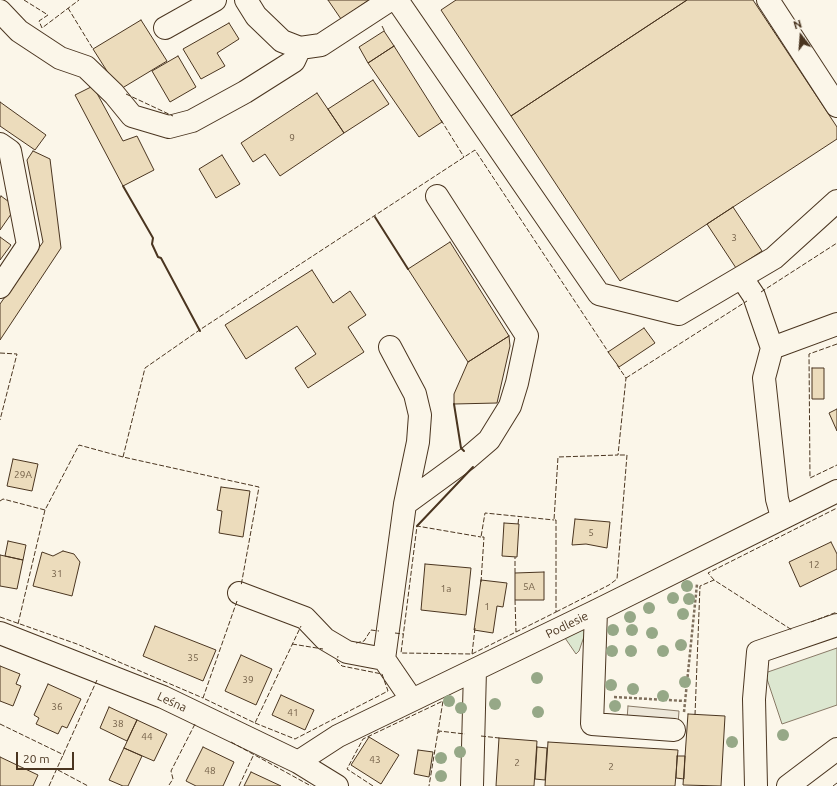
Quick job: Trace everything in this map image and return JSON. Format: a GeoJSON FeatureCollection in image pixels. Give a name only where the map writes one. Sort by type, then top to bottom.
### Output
{"type":"FeatureCollection","features":[{"type":"Feature","properties":{"kind":"street"},"geometry":{"type":"LineString","coordinates":[[165,28],[215,0]]}},
{"type":"Feature","properties":{"kind":"street"},"geometry":{"type":"LineString","coordinates":[[246,0],[256,16],[282,41],[300,48],[321,45],[390,0]]}},
{"type":"Feature","properties":{"kind":"street"},"geometry":{"type":"LineString","coordinates":[[396,0],[599,294],[679,314],[774,258],[837,201]]}},
{"type":"Feature","properties":{"kind":"street"},"geometry":{"type":"LineString","coordinates":[[768,0],[837,106]]}},
{"type":"Feature","properties":{"kind":"street"},"geometry":{"type":"LineString","coordinates":[[0,11],[19,31],[60,58],[86,67],[114,94],[132,116],[169,127],[192,121],[245,92],[294,62],[300,48]]}},
{"type":"Feature","properties":{"kind":"street"},"geometry":{"type":"LineString","coordinates":[[0,144],[10,151],[28,245],[0,287]]}},
{"type":"Feature","properties":{"kind":"street"},"geometry":{"type":"LineString","coordinates":[[405,504],[468,458],[489,440],[510,406],[517,383],[526,336],[437,196]]}},
{"type":"Feature","properties":{"kind":"street"},"geometry":{"type":"LineString","coordinates":[[742,278],[754,296],[772,348],[764,378],[778,499],[782,517]]}},
{"type":"Feature","properties":{"kind":"street"},"geometry":{"type":"LineString","coordinates":[[772,348],[837,324]]}},
{"type":"Feature","properties":{"kind":"street"},"geometry":{"type":"LineString","coordinates":[[390,347],[415,394],[420,415],[418,442],[405,504],[384,659],[412,700]]}},
{"type":"Feature","properties":{"kind":"street","name":"Podlesie"},"geometry":{"type":"LineString","coordinates":[[298,762],[338,736],[596,611],[782,517],[837,491]]}},
{"type":"Feature","properties":{"kind":"street"},"geometry":{"type":"LineString","coordinates":[[239,594],[305,618],[325,639],[348,652],[384,659]]}},
{"type":"Feature","properties":{"kind":"street"},"geometry":{"type":"LineString","coordinates":[[596,611],[592,724],[679,723]]}},
{"type":"Feature","properties":{"kind":"street"},"geometry":{"type":"LineString","coordinates":[[756,786],[754,699],[758,652],[837,625]]}},
{"type":"Feature","properties":{"kind":"street","name":"Leśna"},"geometry":{"type":"LineString","coordinates":[[0,633],[163,697],[298,762],[337,786]]}},
{"type":"Feature","properties":{"kind":"street"},"geometry":{"type":"LineString","coordinates":[[472,786],[475,670]]}},
{"type":"Feature","properties":{"kind":"street"},"geometry":{"type":"LineString","coordinates":[[788,786],[837,749]]}},
{"type":"Feature","properties":{"kind":"path"},"geometry":{"type":"LineString","coordinates":[[679,723],[686,701],[698,560]]}},
{"type":"Feature","properties":{"kind":"path"},"geometry":{"type":"LineString","coordinates":[[614,697],[686,701]]}},
{"type":"Feature","properties":{"kind":"green space"},"geometry":{"type":"Polygon","coordinates":[[[585,625],[587,628],[579,651],[576,654],[565,638],[585,625]]]}},
{"type":"Feature","properties":{"kind":"green space"},"geometry":{"type":"Polygon","coordinates":[[[837,648],[837,705],[782,724],[765,673],[837,648]]]}},
{"type":"Feature","properties":{"kind":"shaded area"},"geometry":{"type":"Polygon","coordinates":[[[628,706],[679,711],[678,724],[627,719],[628,706]]]}},
{"type":"Feature","properties":{"kind":"building"},"geometry":{"type":"Polygon","coordinates":[[[328,0],[369,0],[341,19],[328,0]]]}},
{"type":"Feature","properties":{"kind":"building"},"geometry":{"type":"Polygon","coordinates":[[[456,0],[687,0],[511,116],[441,10],[456,0]]]}},
{"type":"Feature","properties":{"kind":"building"},"geometry":{"type":"Polygon","coordinates":[[[687,0],[753,0],[837,127],[837,139],[620,281],[511,116],[687,0]]]}},
{"type":"Feature","properties":{"kind":"building"},"geometry":{"type":"Polygon","coordinates":[[[141,20],[167,61],[119,90],[93,49],[141,20]]]}},
{"type":"Feature","properties":{"kind":"building"},"geometry":{"type":"Polygon","coordinates":[[[229,23],[239,39],[217,53],[225,66],[201,79],[183,49],[229,23]]]}},
{"type":"Feature","properties":{"kind":"building"},"geometry":{"type":"Polygon","coordinates":[[[384,31],[394,46],[368,63],[359,47],[384,31]]]}},
{"type":"Feature","properties":{"kind":"building"},"geometry":{"type":"Polygon","coordinates":[[[394,46],[442,122],[419,137],[368,63],[394,46]]]}},
{"type":"Feature","properties":{"kind":"building"},"geometry":{"type":"Polygon","coordinates":[[[178,56],[196,87],[170,102],[152,71],[178,56]]]}},
{"type":"Feature","properties":{"kind":"building"},"geometry":{"type":"Polygon","coordinates":[[[373,80],[389,104],[344,133],[328,109],[373,80]]]}},
{"type":"Feature","properties":{"kind":"building"},"geometry":{"type":"Polygon","coordinates":[[[93,86],[123,141],[137,136],[154,170],[123,186],[75,95],[93,86]]]}},
{"type":"Feature","properties":{"kind":"building"},"geometry":{"type":"Polygon","coordinates":[[[317,93],[344,133],[280,176],[265,154],[253,162],[241,143],[317,93]]]}},
{"type":"Feature","properties":{"kind":"building"},"geometry":{"type":"Polygon","coordinates":[[[0,102],[46,135],[35,150],[0,126],[0,102]]]}},
{"type":"Feature","properties":{"kind":"building"},"geometry":{"type":"Polygon","coordinates":[[[33,151],[50,159],[61,248],[0,340],[0,304],[43,242],[27,160],[33,151]]]}},
{"type":"Feature","properties":{"kind":"building"},"geometry":{"type":"Polygon","coordinates":[[[222,155],[240,184],[216,198],[199,169],[222,155]]]}},
{"type":"Feature","properties":{"kind":"building"},"geometry":{"type":"Polygon","coordinates":[[[1,196],[16,207],[0,230],[0,198],[1,196]]]}},
{"type":"Feature","properties":{"kind":"building"},"geometry":{"type":"Polygon","coordinates":[[[733,207],[762,251],[736,268],[707,224],[733,207]]]}},
{"type":"Feature","properties":{"kind":"building"},"geometry":{"type":"Polygon","coordinates":[[[0,237],[11,245],[0,260],[0,237]]]}},
{"type":"Feature","properties":{"kind":"building"},"geometry":{"type":"Polygon","coordinates":[[[450,242],[509,336],[468,362],[408,269],[450,242]]]}},
{"type":"Feature","properties":{"kind":"building"},"geometry":{"type":"Polygon","coordinates":[[[312,270],[333,303],[350,291],[366,315],[348,327],[364,352],[308,388],[295,368],[316,354],[297,326],[246,359],[225,325],[312,270]]]}},
{"type":"Feature","properties":{"kind":"building"},"geometry":{"type":"Polygon","coordinates":[[[644,328],[655,343],[619,367],[608,352],[644,328]]]}},
{"type":"Feature","properties":{"kind":"building"},"geometry":{"type":"Polygon","coordinates":[[[509,336],[510,346],[497,403],[454,404],[454,394],[468,362],[509,336]]]}},
{"type":"Feature","properties":{"kind":"building"},"geometry":{"type":"Polygon","coordinates":[[[812,368],[824,368],[824,399],[812,399],[812,368]]]}},
{"type":"Feature","properties":{"kind":"building"},"geometry":{"type":"Polygon","coordinates":[[[837,409],[837,431],[829,413],[837,409]]]}},
{"type":"Feature","properties":{"kind":"building"},"geometry":{"type":"Polygon","coordinates":[[[13,459],[38,464],[32,491],[7,486],[13,459]]]}},
{"type":"Feature","properties":{"kind":"building"},"geometry":{"type":"Polygon","coordinates":[[[221,487],[250,491],[243,537],[219,533],[222,511],[217,510],[221,487]]]}},
{"type":"Feature","properties":{"kind":"building"},"geometry":{"type":"Polygon","coordinates":[[[575,519],[610,522],[607,548],[586,544],[572,545],[575,519]]]}},
{"type":"Feature","properties":{"kind":"building"},"geometry":{"type":"Polygon","coordinates":[[[504,523],[519,524],[517,557],[502,556],[504,523]]]}},
{"type":"Feature","properties":{"kind":"building"},"geometry":{"type":"Polygon","coordinates":[[[8,541],[26,545],[23,560],[5,556],[8,541]]]}},
{"type":"Feature","properties":{"kind":"building"},"geometry":{"type":"Polygon","coordinates":[[[831,542],[837,554],[837,569],[800,587],[789,562],[831,542]]]}},
{"type":"Feature","properties":{"kind":"building"},"geometry":{"type":"Polygon","coordinates":[[[63,551],[74,554],[80,562],[72,596],[33,586],[42,552],[53,556],[63,551]]]}},
{"type":"Feature","properties":{"kind":"building"},"geometry":{"type":"Polygon","coordinates":[[[0,555],[23,560],[17,589],[0,586],[0,555]]]}},
{"type":"Feature","properties":{"kind":"building"},"geometry":{"type":"Polygon","coordinates":[[[425,564],[471,568],[466,615],[421,610],[425,564]]]}},
{"type":"Feature","properties":{"kind":"building"},"geometry":{"type":"Polygon","coordinates":[[[544,572],[544,600],[515,600],[515,573],[544,572]]]}},
{"type":"Feature","properties":{"kind":"building"},"geometry":{"type":"Polygon","coordinates":[[[481,580],[507,583],[503,607],[497,606],[493,633],[474,630],[481,580]]]}},
{"type":"Feature","properties":{"kind":"building"},"geometry":{"type":"Polygon","coordinates":[[[155,626],[216,650],[203,681],[143,656],[155,626]]]}},
{"type":"Feature","properties":{"kind":"building"},"geometry":{"type":"Polygon","coordinates":[[[241,655],[272,669],[256,705],[225,691],[241,655]]]}},
{"type":"Feature","properties":{"kind":"building"},"geometry":{"type":"Polygon","coordinates":[[[0,666],[20,674],[16,684],[21,686],[13,706],[0,701],[0,666]]]}},
{"type":"Feature","properties":{"kind":"building"},"geometry":{"type":"Polygon","coordinates":[[[48,684],[81,699],[67,728],[62,726],[58,734],[36,724],[39,718],[34,715],[48,684]]]}},
{"type":"Feature","properties":{"kind":"building"},"geometry":{"type":"Polygon","coordinates":[[[281,695],[314,710],[305,730],[272,715],[281,695]]]}},
{"type":"Feature","properties":{"kind":"building"},"geometry":{"type":"Polygon","coordinates":[[[109,707],[137,720],[127,741],[100,728],[109,707]]]}},
{"type":"Feature","properties":{"kind":"building"},"geometry":{"type":"Polygon","coordinates":[[[688,714],[725,716],[721,786],[683,785],[688,714]]]}},
{"type":"Feature","properties":{"kind":"building"},"geometry":{"type":"Polygon","coordinates":[[[137,720],[167,734],[154,761],[124,748],[137,720]]]}},
{"type":"Feature","properties":{"kind":"building"},"geometry":{"type":"Polygon","coordinates":[[[369,737],[399,755],[381,784],[351,765],[369,737]]]}},
{"type":"Feature","properties":{"kind":"building"},"geometry":{"type":"Polygon","coordinates":[[[499,738],[537,741],[534,786],[496,786],[499,738]]]}},
{"type":"Feature","properties":{"kind":"building"},"geometry":{"type":"Polygon","coordinates":[[[548,742],[678,750],[675,786],[545,786],[548,742]]]}},
{"type":"Feature","properties":{"kind":"building"},"geometry":{"type":"Polygon","coordinates":[[[203,747],[234,762],[223,786],[196,786],[186,781],[203,747]]]}},
{"type":"Feature","properties":{"kind":"building"},"geometry":{"type":"Polygon","coordinates":[[[537,747],[547,748],[545,780],[535,779],[537,747]]]}},
{"type":"Feature","properties":{"kind":"building"},"geometry":{"type":"Polygon","coordinates":[[[124,748],[142,756],[128,786],[123,786],[109,780],[124,748]]]}},
{"type":"Feature","properties":{"kind":"building"},"geometry":{"type":"Polygon","coordinates":[[[418,750],[433,752],[429,777],[414,774],[418,750]]]}},
{"type":"Feature","properties":{"kind":"building"},"geometry":{"type":"Polygon","coordinates":[[[677,756],[685,756],[684,779],[676,778],[677,756]]]}},
{"type":"Feature","properties":{"kind":"building"},"geometry":{"type":"Polygon","coordinates":[[[0,757],[38,775],[33,786],[0,786],[0,757]]]}},
{"type":"Feature","properties":{"kind":"building"},"geometry":{"type":"Polygon","coordinates":[[[251,772],[281,786],[244,786],[251,772]]]}},
{"type":"Feature","properties":{"kind":"fence"},"geometry":{"type":"LineString","coordinates":[[24,0],[48,15],[39,21],[42,28],[79,0]]}},
{"type":"Feature","properties":{"kind":"fence"},"geometry":{"type":"LineString","coordinates":[[68,8],[93,49]]}},
{"type":"Feature","properties":{"kind":"fence"},"geometry":{"type":"LineString","coordinates":[[382,26],[385,32]]}},
{"type":"Feature","properties":{"kind":"fence"},"geometry":{"type":"LineString","coordinates":[[126,94],[173,116]]}},
{"type":"Feature","properties":{"kind":"fence"},"geometry":{"type":"LineString","coordinates":[[441,120],[464,157]]}},
{"type":"Feature","properties":{"kind":"fence"},"geometry":{"type":"LineString","coordinates":[[123,457],[145,368],[201,329],[475,150],[609,353]]}},
{"type":"Feature","properties":{"kind":"fence"},"geometry":{"type":"LineString","coordinates":[[761,292],[837,243]]}},
{"type":"Feature","properties":{"kind":"fence"},"geometry":{"type":"LineString","coordinates":[[626,378],[747,301]]}},
{"type":"Feature","properties":{"kind":"fence"},"geometry":{"type":"LineString","coordinates":[[837,344],[809,354],[810,478],[837,465]]}},
{"type":"Feature","properties":{"kind":"fence"},"geometry":{"type":"LineString","coordinates":[[0,353],[17,354],[0,420]]}},
{"type":"Feature","properties":{"kind":"fence"},"geometry":{"type":"LineString","coordinates":[[472,654],[556,612],[556,520],[554,520],[558,457],[618,455],[626,378],[617,365]]}},
{"type":"Feature","properties":{"kind":"fence"},"geometry":{"type":"LineString","coordinates":[[0,501],[3,499],[45,510],[79,445],[123,457],[259,487],[241,586]]}},
{"type":"Feature","properties":{"kind":"fence"},"geometry":{"type":"LineString","coordinates":[[556,612],[609,585],[617,579],[627,455],[618,455]]}},
{"type":"Feature","properties":{"kind":"fence"},"geometry":{"type":"LineString","coordinates":[[714,580],[708,573],[837,508]]}},
{"type":"Feature","properties":{"kind":"fence"},"geometry":{"type":"LineString","coordinates":[[18,624],[45,510]]}},
{"type":"Feature","properties":{"kind":"fence"},"geometry":{"type":"LineString","coordinates":[[481,582],[484,537],[481,537],[485,513],[554,520]]}},
{"type":"Feature","properties":{"kind":"fence"},"geometry":{"type":"LineString","coordinates":[[518,524],[519,516]]}},
{"type":"Feature","properties":{"kind":"fence"},"geometry":{"type":"LineString","coordinates":[[475,628],[472,654],[401,653],[417,526],[481,537]]}},
{"type":"Feature","properties":{"kind":"fence"},"geometry":{"type":"LineString","coordinates":[[515,557],[515,573]]}},
{"type":"Feature","properties":{"kind":"fence"},"geometry":{"type":"LineString","coordinates":[[695,715],[700,586],[714,580],[792,630]]}},
{"type":"Feature","properties":{"kind":"fence"},"geometry":{"type":"LineString","coordinates":[[515,600],[516,632]]}},
{"type":"Feature","properties":{"kind":"fence"},"geometry":{"type":"LineString","coordinates":[[237,601],[203,698],[255,723],[301,626]]}},
{"type":"Feature","properties":{"kind":"fence"},"geometry":{"type":"LineString","coordinates":[[811,622],[837,612]]}},
{"type":"Feature","properties":{"kind":"fence"},"geometry":{"type":"LineString","coordinates":[[0,617],[77,644],[203,698]]}},
{"type":"Feature","properties":{"kind":"fence"},"geometry":{"type":"LineString","coordinates":[[356,643],[364,641],[371,630],[379,631]]}},
{"type":"Feature","properties":{"kind":"fence"},"geometry":{"type":"LineString","coordinates":[[395,633],[403,634]]}},
{"type":"Feature","properties":{"kind":"fence"},"geometry":{"type":"LineString","coordinates":[[292,644],[323,649]]}},
{"type":"Feature","properties":{"kind":"fence"},"geometry":{"type":"LineString","coordinates":[[255,723],[295,739],[388,691],[382,674],[342,666],[337,661],[338,656]]}},
{"type":"Feature","properties":{"kind":"fence"},"geometry":{"type":"LineString","coordinates":[[49,786],[97,680]]}},
{"type":"Feature","properties":{"kind":"fence"},"geometry":{"type":"LineString","coordinates":[[373,786],[347,769],[363,739],[443,701],[429,786]]}},
{"type":"Feature","properties":{"kind":"fence"},"geometry":{"type":"LineString","coordinates":[[0,724],[64,755]]}},
{"type":"Feature","properties":{"kind":"fence"},"geometry":{"type":"LineString","coordinates":[[169,785],[173,779],[171,771],[195,724]]}},
{"type":"Feature","properties":{"kind":"fence"},"geometry":{"type":"LineString","coordinates":[[439,733],[439,731],[465,734]]}},
{"type":"Feature","properties":{"kind":"fence"},"geometry":{"type":"LineString","coordinates":[[481,736],[499,738]]}},
{"type":"Feature","properties":{"kind":"fence"},"geometry":{"type":"LineString","coordinates":[[231,742],[311,786]]}},
{"type":"Feature","properties":{"kind":"fence"},"geometry":{"type":"LineString","coordinates":[[239,786],[254,754]]}},
{"type":"Feature","properties":{"kind":"fence"},"geometry":{"type":"LineString","coordinates":[[58,770],[88,786]]}},
{"type":"Feature","properties":{"kind":"fence"},"geometry":{"type":"LineString","coordinates":[[833,786],[837,783]]}},
{"type":"Feature","properties":{"kind":"wall"},"geometry":{"type":"LineString","coordinates":[[123,186],[153,238],[152,244],[158,257],[161,258],[200,331]]}},
{"type":"Feature","properties":{"kind":"wall"},"geometry":{"type":"LineString","coordinates":[[375,217],[408,269]]}},
{"type":"Feature","properties":{"kind":"wall"},"geometry":{"type":"LineString","coordinates":[[454,404],[461,448],[464,451]]}},
{"type":"Feature","properties":{"kind":"wall"},"geometry":{"type":"LineString","coordinates":[[417,526],[473,467]]}}]}
